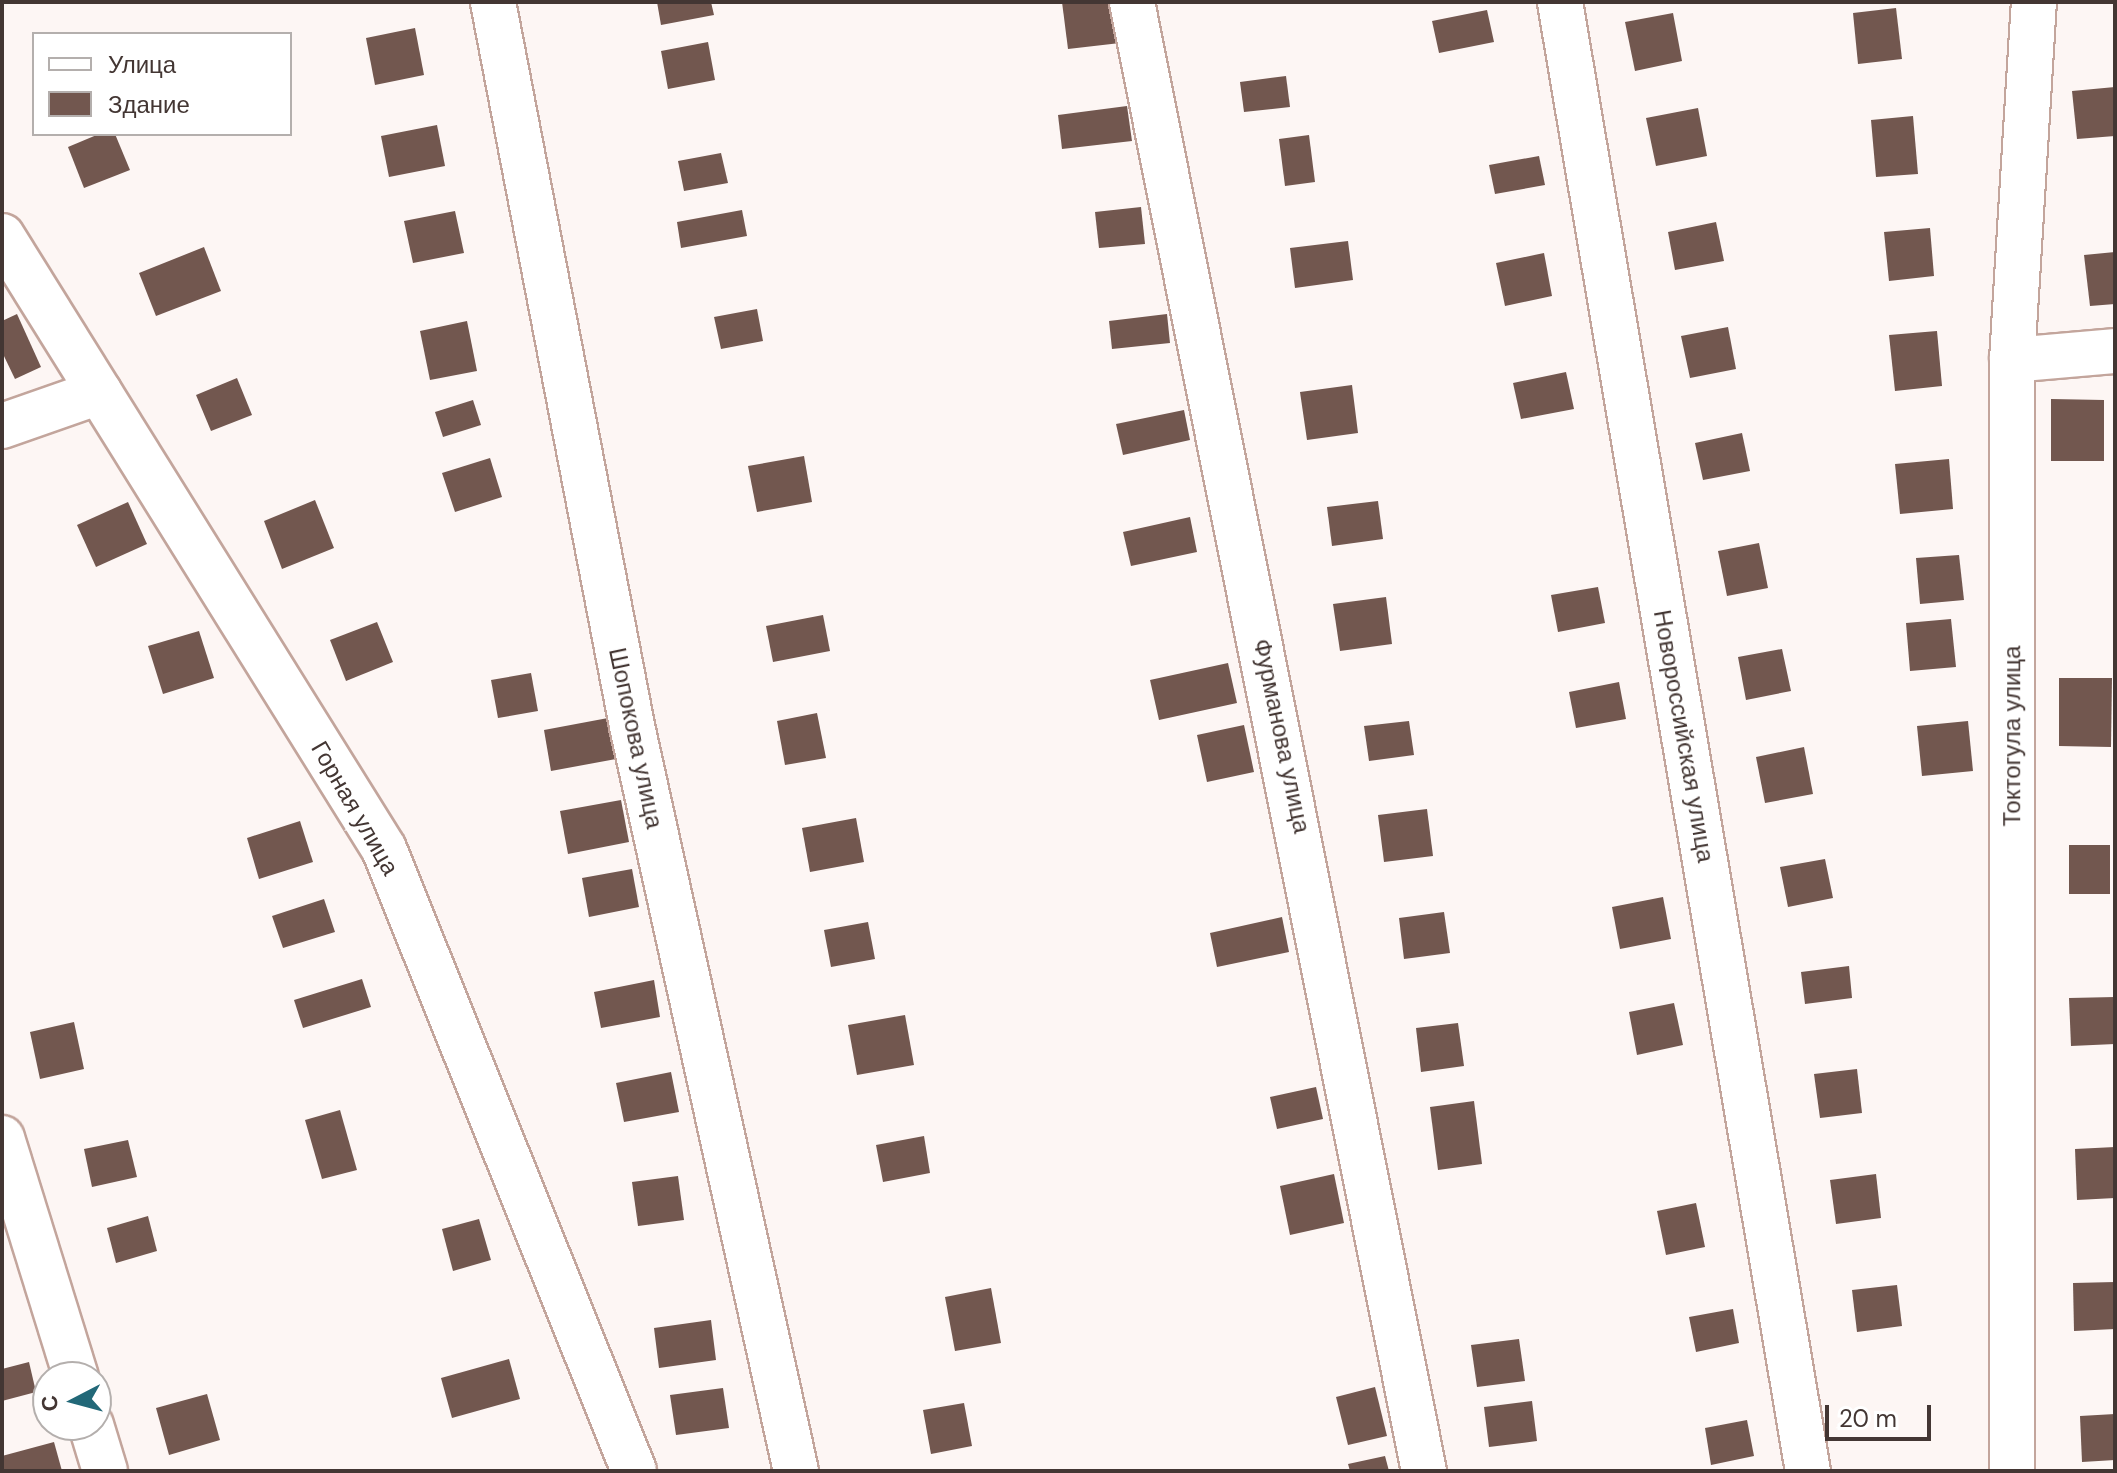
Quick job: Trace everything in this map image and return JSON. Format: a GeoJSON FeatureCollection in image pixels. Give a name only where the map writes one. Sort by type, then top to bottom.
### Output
{"type":"FeatureCollection","features":[{"type":"Feature","properties":{"kind":"street","name":"Шопокова улица"},"geometry":{"type":"LineString","coordinates":[[493,2],[632,726],[796,1471]]}},
{"type":"Feature","properties":{"kind":"street","name":"Фурманова улица"},"geometry":{"type":"LineString","coordinates":[[1132,2],[1424,1471]]}},
{"type":"Feature","properties":{"kind":"street","name":"Новороссийская улица"},"geometry":{"type":"LineString","coordinates":[[1560,2],[1808,1471]]}},
{"type":"Feature","properties":{"kind":"street","name":"Токтогула улица"},"geometry":{"type":"LineString","coordinates":[[2012,1471],[2012,360],[2034,2]]}},
{"type":"Feature","properties":{"kind":"street","name":"Горная улица"},"geometry":{"type":"LineString","coordinates":[[2,236],[384,849],[634,1471]]}},
{"type":"Feature","properties":{"kind":"street"},"geometry":{"type":"LineString","coordinates":[[2012,360],[2115,351]]}},
{"type":"Feature","properties":{"kind":"street"},"geometry":{"type":"LineString","coordinates":[[2,426],[99,392]]}},
{"type":"Feature","properties":{"kind":"street"},"geometry":{"type":"LineString","coordinates":[[2,1138],[71,1361]]}},
{"type":"Feature","properties":{"kind":"street"},"geometry":{"type":"LineString","coordinates":[[96,1441],[105,1471]]}},
{"type":"Feature","properties":{"kind":"building"},"geometry":{"type":"Polygon","coordinates":[[[657,2],[711,2],[714,15],[661,25],[657,2]]]}},
{"type":"Feature","properties":{"kind":"building"},"geometry":{"type":"Polygon","coordinates":[[[1062,2],[1114,2],[1120,43],[1068,49],[1062,2]]]}},
{"type":"Feature","properties":{"kind":"building"},"geometry":{"type":"Polygon","coordinates":[[[1896,8],[1902,59],[1858,64],[1853,13],[1896,8]]]}},
{"type":"Feature","properties":{"kind":"building"},"geometry":{"type":"Polygon","coordinates":[[[1487,10],[1494,42],[1439,53],[1432,21],[1487,10]]]}},
{"type":"Feature","properties":{"kind":"building"},"geometry":{"type":"Polygon","coordinates":[[[1673,13],[1682,61],[1635,71],[1625,22],[1673,13]]]}},
{"type":"Feature","properties":{"kind":"building"},"geometry":{"type":"Polygon","coordinates":[[[415,28],[424,75],[375,85],[366,38],[415,28]]]}},
{"type":"Feature","properties":{"kind":"building"},"geometry":{"type":"Polygon","coordinates":[[[708,42],[715,80],[668,89],[661,51],[708,42]]]}},
{"type":"Feature","properties":{"kind":"building"},"geometry":{"type":"Polygon","coordinates":[[[1286,76],[1290,107],[1244,112],[1240,82],[1286,76]]]}},
{"type":"Feature","properties":{"kind":"building"},"geometry":{"type":"Polygon","coordinates":[[[2115,87],[2115,136],[2077,139],[2072,91],[2115,87]]]}},
{"type":"Feature","properties":{"kind":"building"},"geometry":{"type":"Polygon","coordinates":[[[1127,106],[1132,141],[1062,149],[1058,115],[1127,106]]]}},
{"type":"Feature","properties":{"kind":"building"},"geometry":{"type":"Polygon","coordinates":[[[1698,108],[1707,156],[1656,166],[1646,118],[1698,108]]]}},
{"type":"Feature","properties":{"kind":"building"},"geometry":{"type":"Polygon","coordinates":[[[1913,116],[1918,174],[1876,177],[1871,120],[1913,116]]]}},
{"type":"Feature","properties":{"kind":"building"},"geometry":{"type":"Polygon","coordinates":[[[437,125],[445,166],[389,177],[381,136],[437,125]]]}},
{"type":"Feature","properties":{"kind":"building"},"geometry":{"type":"Polygon","coordinates":[[[1309,135],[1315,182],[1285,186],[1279,139],[1309,135]]]}},
{"type":"Feature","properties":{"kind":"building"},"geometry":{"type":"Polygon","coordinates":[[[94,136],[116,136],[130,170],[84,188],[68,147],[94,136]]]}},
{"type":"Feature","properties":{"kind":"building"},"geometry":{"type":"Polygon","coordinates":[[[721,153],[728,183],[684,191],[678,161],[721,153]]]}},
{"type":"Feature","properties":{"kind":"building"},"geometry":{"type":"Polygon","coordinates":[[[1539,156],[1545,185],[1495,194],[1489,165],[1539,156]]]}},
{"type":"Feature","properties":{"kind":"building"},"geometry":{"type":"Polygon","coordinates":[[[1141,207],[1145,244],[1099,248],[1095,212],[1141,207]]]}},
{"type":"Feature","properties":{"kind":"building"},"geometry":{"type":"Polygon","coordinates":[[[742,210],[747,236],[681,248],[677,222],[742,210]]]}},
{"type":"Feature","properties":{"kind":"building"},"geometry":{"type":"Polygon","coordinates":[[[455,211],[464,253],[413,263],[404,221],[455,211]]]}},
{"type":"Feature","properties":{"kind":"building"},"geometry":{"type":"Polygon","coordinates":[[[1716,222],[1724,261],[1675,270],[1668,232],[1716,222]]]}},
{"type":"Feature","properties":{"kind":"building"},"geometry":{"type":"Polygon","coordinates":[[[1930,228],[1934,276],[1889,281],[1884,232],[1930,228]]]}},
{"type":"Feature","properties":{"kind":"building"},"geometry":{"type":"Polygon","coordinates":[[[1348,241],[1353,280],[1295,288],[1290,248],[1348,241]]]}},
{"type":"Feature","properties":{"kind":"building"},"geometry":{"type":"Polygon","coordinates":[[[204,247],[221,291],[156,316],[139,273],[204,247]]]}},
{"type":"Feature","properties":{"kind":"building"},"geometry":{"type":"Polygon","coordinates":[[[2115,252],[2115,304],[2090,306],[2084,255],[2115,252]]]}},
{"type":"Feature","properties":{"kind":"building"},"geometry":{"type":"Polygon","coordinates":[[[1544,253],[1552,296],[1505,306],[1496,263],[1544,253]]]}},
{"type":"Feature","properties":{"kind":"building"},"geometry":{"type":"Polygon","coordinates":[[[757,309],[763,341],[721,349],[714,317],[757,309]]]}},
{"type":"Feature","properties":{"kind":"building"},"geometry":{"type":"Polygon","coordinates":[[[17,314],[41,367],[15,379],[2,352],[2,321],[17,314]]]}},
{"type":"Feature","properties":{"kind":"building"},"geometry":{"type":"Polygon","coordinates":[[[1167,314],[1170,343],[1112,349],[1109,321],[1167,314]]]}},
{"type":"Feature","properties":{"kind":"building"},"geometry":{"type":"Polygon","coordinates":[[[467,321],[477,371],[430,380],[420,331],[467,321]]]}},
{"type":"Feature","properties":{"kind":"building"},"geometry":{"type":"Polygon","coordinates":[[[1728,327],[1736,369],[1690,378],[1681,336],[1728,327]]]}},
{"type":"Feature","properties":{"kind":"building"},"geometry":{"type":"Polygon","coordinates":[[[1937,331],[1942,386],[1895,391],[1889,335],[1937,331]]]}},
{"type":"Feature","properties":{"kind":"building"},"geometry":{"type":"Polygon","coordinates":[[[1566,372],[1574,409],[1521,419],[1513,383],[1566,372]]]}},
{"type":"Feature","properties":{"kind":"building"},"geometry":{"type":"Polygon","coordinates":[[[237,378],[252,415],[211,431],[196,395],[237,378]]]}},
{"type":"Feature","properties":{"kind":"building"},"geometry":{"type":"Polygon","coordinates":[[[1352,385],[1358,433],[1307,440],[1300,392],[1352,385]]]}},
{"type":"Feature","properties":{"kind":"building"},"geometry":{"type":"Polygon","coordinates":[[[2051,399],[2104,400],[2104,461],[2051,461],[2051,399]]]}},
{"type":"Feature","properties":{"kind":"building"},"geometry":{"type":"Polygon","coordinates":[[[473,400],[481,425],[443,437],[435,412],[473,400]]]}},
{"type":"Feature","properties":{"kind":"building"},"geometry":{"type":"Polygon","coordinates":[[[1184,410],[1190,440],[1123,455],[1116,424],[1184,410]]]}},
{"type":"Feature","properties":{"kind":"building"},"geometry":{"type":"Polygon","coordinates":[[[1742,433],[1750,471],[1703,480],[1695,443],[1742,433]]]}},
{"type":"Feature","properties":{"kind":"building"},"geometry":{"type":"Polygon","coordinates":[[[804,456],[812,502],[757,512],[748,466],[804,456]]]}},
{"type":"Feature","properties":{"kind":"building"},"geometry":{"type":"Polygon","coordinates":[[[490,458],[502,497],[455,512],[442,473],[490,458]]]}},
{"type":"Feature","properties":{"kind":"building"},"geometry":{"type":"Polygon","coordinates":[[[1949,459],[1953,509],[1900,514],[1895,464],[1949,459]]]}},
{"type":"Feature","properties":{"kind":"building"},"geometry":{"type":"Polygon","coordinates":[[[315,500],[334,548],[282,569],[264,521],[315,500]]]}},
{"type":"Feature","properties":{"kind":"building"},"geometry":{"type":"Polygon","coordinates":[[[1378,501],[1383,539],[1332,546],[1327,507],[1378,501]]]}},
{"type":"Feature","properties":{"kind":"building"},"geometry":{"type":"Polygon","coordinates":[[[128,502],[147,544],[96,567],[77,525],[128,502]]]}},
{"type":"Feature","properties":{"kind":"building"},"geometry":{"type":"Polygon","coordinates":[[[1190,517],[1197,552],[1131,566],[1123,532],[1190,517]]]}},
{"type":"Feature","properties":{"kind":"building"},"geometry":{"type":"Polygon","coordinates":[[[1759,543],[1768,588],[1727,596],[1718,551],[1759,543]]]}},
{"type":"Feature","properties":{"kind":"building"},"geometry":{"type":"Polygon","coordinates":[[[1959,555],[1964,600],[1920,604],[1916,558],[1959,555]]]}},
{"type":"Feature","properties":{"kind":"building"},"geometry":{"type":"Polygon","coordinates":[[[1598,587],[1605,623],[1558,632],[1551,595],[1598,587]]]}},
{"type":"Feature","properties":{"kind":"building"},"geometry":{"type":"Polygon","coordinates":[[[1386,597],[1392,644],[1340,651],[1333,604],[1386,597]]]}},
{"type":"Feature","properties":{"kind":"building"},"geometry":{"type":"Polygon","coordinates":[[[823,615],[830,651],[773,662],[766,626],[823,615]]]}},
{"type":"Feature","properties":{"kind":"building"},"geometry":{"type":"Polygon","coordinates":[[[1951,619],[1956,667],[1910,671],[1906,623],[1951,619]]]}},
{"type":"Feature","properties":{"kind":"building"},"geometry":{"type":"Polygon","coordinates":[[[377,622],[393,662],[346,681],[330,640],[377,622]]]}},
{"type":"Feature","properties":{"kind":"building"},"geometry":{"type":"Polygon","coordinates":[[[199,631],[214,678],[163,694],[148,646],[199,631]]]}},
{"type":"Feature","properties":{"kind":"building"},"geometry":{"type":"Polygon","coordinates":[[[1782,649],[1791,691],[1746,700],[1738,657],[1782,649]]]}},
{"type":"Feature","properties":{"kind":"building"},"geometry":{"type":"Polygon","coordinates":[[[1228,663],[1237,703],[1159,720],[1150,680],[1228,663]]]}},
{"type":"Feature","properties":{"kind":"building"},"geometry":{"type":"Polygon","coordinates":[[[531,673],[538,711],[498,718],[491,680],[531,673]]]}},
{"type":"Feature","properties":{"kind":"building"},"geometry":{"type":"Polygon","coordinates":[[[2059,678],[2112,678],[2111,747],[2059,746],[2059,678]]]}},
{"type":"Feature","properties":{"kind":"building"},"geometry":{"type":"Polygon","coordinates":[[[1619,682],[1626,719],[1576,728],[1569,692],[1619,682]]]}},
{"type":"Feature","properties":{"kind":"building"},"geometry":{"type":"Polygon","coordinates":[[[817,713],[826,758],[785,765],[777,721],[817,713]]]}},
{"type":"Feature","properties":{"kind":"building"},"geometry":{"type":"Polygon","coordinates":[[[608,718],[616,759],[551,771],[544,730],[608,718]]]}},
{"type":"Feature","properties":{"kind":"building"},"geometry":{"type":"Polygon","coordinates":[[[1409,721],[1414,755],[1369,761],[1364,726],[1409,721]]]}},
{"type":"Feature","properties":{"kind":"building"},"geometry":{"type":"Polygon","coordinates":[[[1968,721],[1973,771],[1922,776],[1917,726],[1968,721]]]}},
{"type":"Feature","properties":{"kind":"building"},"geometry":{"type":"Polygon","coordinates":[[[1244,725],[1254,772],[1207,782],[1197,735],[1244,725]]]}},
{"type":"Feature","properties":{"kind":"building"},"geometry":{"type":"Polygon","coordinates":[[[1804,747],[1813,794],[1765,803],[1756,757],[1804,747]]]}},
{"type":"Feature","properties":{"kind":"building"},"geometry":{"type":"Polygon","coordinates":[[[621,800],[629,842],[568,854],[560,811],[621,800]]]}},
{"type":"Feature","properties":{"kind":"building"},"geometry":{"type":"Polygon","coordinates":[[[1427,809],[1433,856],[1384,862],[1378,815],[1427,809]]]}},
{"type":"Feature","properties":{"kind":"building"},"geometry":{"type":"Polygon","coordinates":[[[856,818],[864,862],[810,872],[802,828],[856,818]]]}},
{"type":"Feature","properties":{"kind":"building"},"geometry":{"type":"Polygon","coordinates":[[[300,821],[313,862],[259,879],[247,838],[300,821]]]}},
{"type":"Feature","properties":{"kind":"building"},"geometry":{"type":"Polygon","coordinates":[[[2069,845],[2110,845],[2110,894],[2069,894],[2069,845]]]}},
{"type":"Feature","properties":{"kind":"building"},"geometry":{"type":"Polygon","coordinates":[[[1825,859],[1833,898],[1788,907],[1780,867],[1825,859]]]}},
{"type":"Feature","properties":{"kind":"building"},"geometry":{"type":"Polygon","coordinates":[[[632,869],[639,907],[589,917],[582,878],[632,869]]]}},
{"type":"Feature","properties":{"kind":"building"},"geometry":{"type":"Polygon","coordinates":[[[1663,897],[1671,939],[1620,949],[1612,907],[1663,897]]]}},
{"type":"Feature","properties":{"kind":"building"},"geometry":{"type":"Polygon","coordinates":[[[324,899],[335,932],[283,948],[272,916],[324,899]]]}},
{"type":"Feature","properties":{"kind":"building"},"geometry":{"type":"Polygon","coordinates":[[[1444,912],[1450,953],[1404,959],[1399,918],[1444,912]]]}},
{"type":"Feature","properties":{"kind":"building"},"geometry":{"type":"Polygon","coordinates":[[[1282,917],[1289,952],[1217,967],[1210,933],[1282,917]]]}},
{"type":"Feature","properties":{"kind":"building"},"geometry":{"type":"Polygon","coordinates":[[[868,922],[875,959],[831,967],[824,930],[868,922]]]}},
{"type":"Feature","properties":{"kind":"building"},"geometry":{"type":"Polygon","coordinates":[[[1849,966],[1852,998],[1805,1004],[1801,972],[1849,966]]]}},
{"type":"Feature","properties":{"kind":"building"},"geometry":{"type":"Polygon","coordinates":[[[362,979],[371,1007],[303,1028],[294,1000],[362,979]]]}},
{"type":"Feature","properties":{"kind":"building"},"geometry":{"type":"Polygon","coordinates":[[[654,980],[660,1017],[601,1028],[594,992],[654,980]]]}},
{"type":"Feature","properties":{"kind":"building"},"geometry":{"type":"Polygon","coordinates":[[[2115,997],[2115,1044],[2071,1046],[2069,998],[2115,997]]]}},
{"type":"Feature","properties":{"kind":"building"},"geometry":{"type":"Polygon","coordinates":[[[1674,1003],[1683,1045],[1637,1055],[1629,1012],[1674,1003]]]}},
{"type":"Feature","properties":{"kind":"building"},"geometry":{"type":"Polygon","coordinates":[[[905,1015],[914,1065],[857,1075],[848,1025],[905,1015]]]}},
{"type":"Feature","properties":{"kind":"building"},"geometry":{"type":"Polygon","coordinates":[[[74,1022],[84,1069],[40,1079],[30,1032],[74,1022]]]}},
{"type":"Feature","properties":{"kind":"building"},"geometry":{"type":"Polygon","coordinates":[[[1458,1023],[1464,1066],[1421,1072],[1416,1028],[1458,1023]]]}},
{"type":"Feature","properties":{"kind":"building"},"geometry":{"type":"Polygon","coordinates":[[[1857,1069],[1862,1113],[1820,1118],[1814,1074],[1857,1069]]]}},
{"type":"Feature","properties":{"kind":"building"},"geometry":{"type":"Polygon","coordinates":[[[671,1072],[679,1112],[624,1122],[616,1083],[671,1072]]]}},
{"type":"Feature","properties":{"kind":"building"},"geometry":{"type":"Polygon","coordinates":[[[1316,1087],[1323,1119],[1277,1129],[1270,1097],[1316,1087]]]}},
{"type":"Feature","properties":{"kind":"building"},"geometry":{"type":"Polygon","coordinates":[[[1474,1101],[1482,1164],[1438,1170],[1430,1107],[1474,1101]]]}},
{"type":"Feature","properties":{"kind":"building"},"geometry":{"type":"Polygon","coordinates":[[[340,1110],[357,1170],[322,1179],[305,1120],[340,1110]]]}},
{"type":"Feature","properties":{"kind":"building"},"geometry":{"type":"Polygon","coordinates":[[[924,1136],[930,1173],[883,1182],[876,1145],[924,1136]]]}},
{"type":"Feature","properties":{"kind":"building"},"geometry":{"type":"Polygon","coordinates":[[[128,1140],[137,1177],[92,1187],[84,1149],[128,1140]]]}},
{"type":"Feature","properties":{"kind":"building"},"geometry":{"type":"Polygon","coordinates":[[[2115,1147],[2115,1198],[2077,1200],[2075,1149],[2115,1147]]]}},
{"type":"Feature","properties":{"kind":"building"},"geometry":{"type":"Polygon","coordinates":[[[1334,1174],[1344,1223],[1290,1235],[1280,1186],[1334,1174]]]}},
{"type":"Feature","properties":{"kind":"building"},"geometry":{"type":"Polygon","coordinates":[[[1876,1174],[1881,1218],[1836,1224],[1830,1180],[1876,1174]]]}},
{"type":"Feature","properties":{"kind":"building"},"geometry":{"type":"Polygon","coordinates":[[[678,1176],[684,1220],[638,1226],[632,1182],[678,1176]]]}},
{"type":"Feature","properties":{"kind":"building"},"geometry":{"type":"Polygon","coordinates":[[[1696,1203],[1705,1247],[1666,1255],[1657,1211],[1696,1203]]]}},
{"type":"Feature","properties":{"kind":"building"},"geometry":{"type":"Polygon","coordinates":[[[148,1216],[157,1251],[116,1263],[107,1228],[148,1216]]]}},
{"type":"Feature","properties":{"kind":"building"},"geometry":{"type":"Polygon","coordinates":[[[479,1219],[491,1260],[453,1271],[442,1229],[479,1219]]]}},
{"type":"Feature","properties":{"kind":"building"},"geometry":{"type":"Polygon","coordinates":[[[2115,1282],[2115,1329],[2074,1331],[2073,1283],[2115,1282]]]}},
{"type":"Feature","properties":{"kind":"building"},"geometry":{"type":"Polygon","coordinates":[[[1897,1285],[1902,1326],[1857,1332],[1852,1290],[1897,1285]]]}},
{"type":"Feature","properties":{"kind":"building"},"geometry":{"type":"Polygon","coordinates":[[[991,1288],[1001,1343],[955,1351],[945,1297],[991,1288]]]}},
{"type":"Feature","properties":{"kind":"building"},"geometry":{"type":"Polygon","coordinates":[[[1733,1309],[1739,1343],[1696,1352],[1689,1317],[1733,1309]]]}},
{"type":"Feature","properties":{"kind":"building"},"geometry":{"type":"Polygon","coordinates":[[[711,1320],[716,1360],[659,1368],[654,1328],[711,1320]]]}},
{"type":"Feature","properties":{"kind":"building"},"geometry":{"type":"Polygon","coordinates":[[[1519,1339],[1525,1381],[1477,1387],[1471,1345],[1519,1339]]]}},
{"type":"Feature","properties":{"kind":"building"},"geometry":{"type":"Polygon","coordinates":[[[509,1359],[520,1399],[452,1418],[441,1378],[509,1359]]]}},
{"type":"Feature","properties":{"kind":"building"},"geometry":{"type":"Polygon","coordinates":[[[29,1362],[32,1393],[2,1401],[2,1369],[29,1362]]]}},
{"type":"Feature","properties":{"kind":"building"},"geometry":{"type":"Polygon","coordinates":[[[1375,1387],[1387,1436],[1348,1445],[1336,1397],[1375,1387]]]}},
{"type":"Feature","properties":{"kind":"building"},"geometry":{"type":"Polygon","coordinates":[[[723,1388],[729,1428],[676,1435],[670,1395],[723,1388]]]}},
{"type":"Feature","properties":{"kind":"building"},"geometry":{"type":"Polygon","coordinates":[[[207,1394],[220,1440],[169,1455],[156,1408],[207,1394]]]}},
{"type":"Feature","properties":{"kind":"building"},"geometry":{"type":"Polygon","coordinates":[[[1532,1401],[1537,1441],[1489,1447],[1484,1407],[1532,1401]]]}},
{"type":"Feature","properties":{"kind":"building"},"geometry":{"type":"Polygon","coordinates":[[[964,1403],[972,1446],[931,1454],[923,1410],[964,1403]]]}},
{"type":"Feature","properties":{"kind":"building"},"geometry":{"type":"Polygon","coordinates":[[[2115,1414],[2115,1460],[2082,1462],[2080,1416],[2115,1414]]]}},
{"type":"Feature","properties":{"kind":"building"},"geometry":{"type":"Polygon","coordinates":[[[1747,1420],[1754,1456],[1711,1465],[1705,1428],[1747,1420]]]}},
{"type":"Feature","properties":{"kind":"building"},"geometry":{"type":"Polygon","coordinates":[[[54,1442],[62,1471],[2,1471],[2,1456],[54,1442]]]}},
{"type":"Feature","properties":{"kind":"building"},"geometry":{"type":"Polygon","coordinates":[[[1385,1456],[1389,1471],[1350,1471],[1348,1464],[1385,1456]]]}}]}
